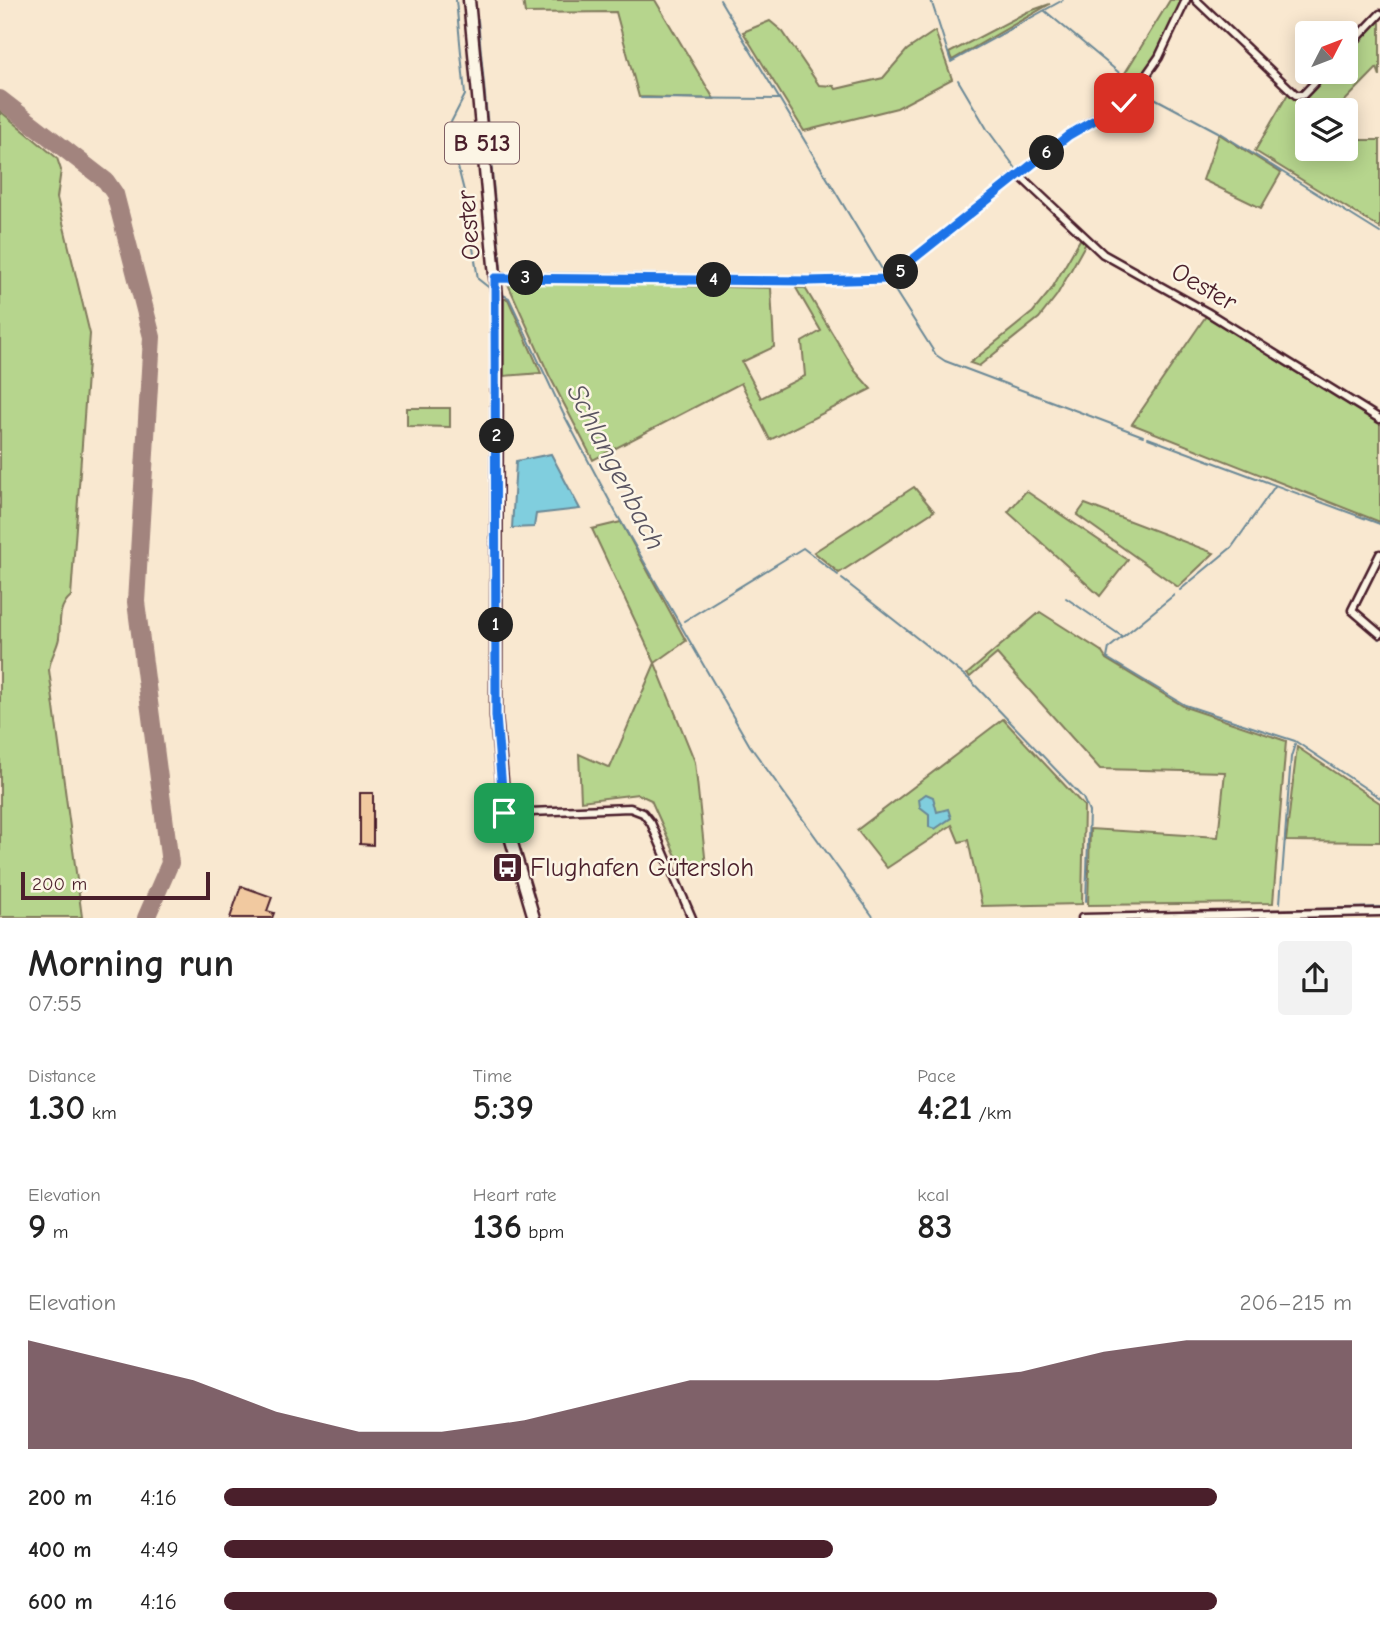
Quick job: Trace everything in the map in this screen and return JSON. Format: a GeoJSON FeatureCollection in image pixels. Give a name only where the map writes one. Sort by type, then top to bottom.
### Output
{"type":"FeatureCollection","features":[{"type":"Feature","properties":{"kind":"main road","name":"Oester"},"geometry":{"type":"LineString","coordinates":[[469,0],[496,287],[496,716],[505,818]]}},
{"type":"Feature","properties":{"kind":"main road","name":"B 513"},"geometry":{"type":"LineString","coordinates":[[505,818],[534,918]]}},
{"type":"Feature","properties":{"kind":"street","name":"Oester"},"geometry":{"type":"LineString","coordinates":[[496,287],[877,281],[897,275],[1069,135],[1124,103],[1137,91],[1172,34],[1186,0]]}},
{"type":"Feature","properties":{"kind":"street"},"geometry":{"type":"LineString","coordinates":[[1196,0],[1296,96],[1303,94],[1313,84]]}},
{"type":"Feature","properties":{"kind":"street"},"geometry":{"type":"LineString","coordinates":[[1358,37],[1380,14]]}},
{"type":"Feature","properties":{"kind":"street","name":"Oester"},"geometry":{"type":"LineString","coordinates":[[1020,176],[1103,254],[1207,312],[1380,419]]}},
{"type":"Feature","properties":{"kind":"street"},"geometry":{"type":"LineString","coordinates":[[1380,554],[1352,610],[1380,634]]}},
{"type":"Feature","properties":{"kind":"street"},"geometry":{"type":"LineString","coordinates":[[505,818],[618,808],[643,813],[651,822],[692,918]]}},
{"type":"Feature","properties":{"kind":"street"},"geometry":{"type":"LineString","coordinates":[[1082,918],[1380,912]]}},
{"type":"Feature","properties":{"kind":"green space"},"geometry":{"type":"Polygon","coordinates":[[[523,0],[655,0],[714,99],[639,97],[616,12],[525,13],[523,0]]]}},
{"type":"Feature","properties":{"kind":"green space"},"geometry":{"type":"Polygon","coordinates":[[[1170,0],[1183,0],[1157,57],[1139,85],[1125,73],[1170,0]]]}},
{"type":"Feature","properties":{"kind":"green space"},"geometry":{"type":"Polygon","coordinates":[[[1050,4],[952,60],[949,53],[1027,12],[1050,4]]]}},
{"type":"Feature","properties":{"kind":"green space"},"geometry":{"type":"Polygon","coordinates":[[[1380,17],[1380,76],[1377,68],[1348,98],[1302,98],[1316,84],[1358,84],[1358,40],[1380,17]]]}},
{"type":"Feature","properties":{"kind":"green space"},"geometry":{"type":"Polygon","coordinates":[[[770,21],[783,32],[819,85],[834,86],[836,89],[883,78],[907,50],[935,31],[952,79],[897,108],[804,131],[743,32],[770,21]]]}},
{"type":"Feature","properties":{"kind":"green space"},"geometry":{"type":"Polygon","coordinates":[[[1289,92],[1296,98],[1295,161],[1358,161],[1358,140],[1380,140],[1380,228],[1255,151],[1289,92]]]}},
{"type":"Feature","properties":{"kind":"green space"},"geometry":{"type":"Polygon","coordinates":[[[0,111],[57,158],[61,170],[57,198],[90,334],[71,596],[62,610],[59,638],[49,670],[82,917],[0,917],[0,111]]]}},
{"type":"Feature","properties":{"kind":"green space"},"geometry":{"type":"Polygon","coordinates":[[[1219,134],[1281,173],[1261,208],[1203,180],[1219,134]]]}},
{"type":"Feature","properties":{"kind":"green space"},"geometry":{"type":"Polygon","coordinates":[[[1081,238],[1086,243],[1057,295],[1039,318],[979,366],[970,363],[1033,312],[1051,290],[1081,238]]]}},
{"type":"Feature","properties":{"kind":"green space"},"geometry":{"type":"Polygon","coordinates":[[[524,281],[684,282],[684,286],[771,288],[774,347],[742,362],[761,398],[805,376],[802,342],[821,331],[796,288],[805,288],[855,371],[871,389],[770,440],[741,383],[593,460],[549,375],[508,284],[524,284],[524,281]]]}},
{"type":"Feature","properties":{"kind":"green space"},"geometry":{"type":"Polygon","coordinates":[[[504,299],[508,299],[541,373],[504,376],[504,299]]]}},
{"type":"Feature","properties":{"kind":"green space"},"geometry":{"type":"Polygon","coordinates":[[[1206,316],[1380,423],[1380,522],[1132,424],[1206,316]]]}},
{"type":"Feature","properties":{"kind":"green space"},"geometry":{"type":"Polygon","coordinates":[[[407,408],[450,408],[450,427],[407,426],[407,408]]]}},
{"type":"Feature","properties":{"kind":"green space"},"geometry":{"type":"Polygon","coordinates":[[[914,487],[934,511],[839,573],[814,552],[914,487]]]}},
{"type":"Feature","properties":{"kind":"green space"},"geometry":{"type":"Polygon","coordinates":[[[1026,491],[1128,560],[1100,596],[1008,512],[1026,491]]]}},
{"type":"Feature","properties":{"kind":"green space"},"geometry":{"type":"Polygon","coordinates":[[[1085,504],[1214,553],[1178,587],[1077,515],[1085,504]]]}},
{"type":"Feature","properties":{"kind":"green space"},"geometry":{"type":"Polygon","coordinates":[[[621,522],[686,641],[655,663],[592,529],[621,522]]]}},
{"type":"Feature","properties":{"kind":"green space"},"geometry":{"type":"Polygon","coordinates":[[[1040,612],[1101,651],[1106,659],[1185,707],[1286,741],[1273,903],[1088,905],[1090,829],[1218,837],[1225,772],[1100,769],[997,654],[970,677],[967,674],[1040,612]]]}},
{"type":"Feature","properties":{"kind":"green space"},"geometry":{"type":"Polygon","coordinates":[[[655,663],[695,762],[706,866],[681,867],[651,800],[638,794],[581,801],[579,754],[610,768],[655,663]]]}},
{"type":"Feature","properties":{"kind":"green space"},"geometry":{"type":"Polygon","coordinates":[[[1003,719],[1084,806],[1082,904],[982,906],[968,840],[959,842],[952,825],[887,868],[857,830],[1003,719]]]}},
{"type":"Feature","properties":{"kind":"green space"},"geometry":{"type":"Polygon","coordinates":[[[1297,747],[1380,803],[1380,842],[1286,841],[1297,747]]]}},
{"type":"Feature","properties":{"kind":"water"},"geometry":{"type":"Polygon","coordinates":[[[551,454],[580,509],[536,514],[534,527],[512,528],[516,461],[551,454]]]}},
{"type":"Feature","properties":{"kind":"water"},"geometry":{"type":"Polygon","coordinates":[[[926,794],[933,797],[937,812],[948,809],[951,818],[935,829],[929,827],[929,814],[920,807],[919,799],[926,794]]]}},
{"type":"Feature","properties":{"kind":"building"},"geometry":{"type":"Polygon","coordinates":[[[360,793],[373,793],[373,845],[360,844],[360,793]]]}},
{"type":"Feature","properties":{"kind":"building"},"geometry":{"type":"Polygon","coordinates":[[[241,886],[272,897],[267,911],[274,913],[272,918],[230,918],[241,886]]]}},
{"type":"Feature","properties":{"kind":"waterway","name":"Schlangenbach"},"geometry":{"type":"LineString","coordinates":[[456,0],[465,95],[448,128],[464,191],[478,279],[492,290]]}},
{"type":"Feature","properties":{"kind":"waterway"},"geometry":{"type":"LineString","coordinates":[[720,0],[886,276]]}},
{"type":"Feature","properties":{"kind":"waterway"},"geometry":{"type":"LineString","coordinates":[[931,0],[951,62],[1063,0]]}},
{"type":"Feature","properties":{"kind":"waterway"},"geometry":{"type":"LineString","coordinates":[[1045,11],[1135,86]]}},
{"type":"Feature","properties":{"kind":"waterway"},"geometry":{"type":"LineString","coordinates":[[478,20],[501,269]]}},
{"type":"Feature","properties":{"kind":"waterway"},"geometry":{"type":"LineString","coordinates":[[958,80],[987,129],[1017,170]]}},
{"type":"Feature","properties":{"kind":"waterway"},"geometry":{"type":"LineString","coordinates":[[1143,92],[1218,132],[1380,233]]}},
{"type":"Feature","properties":{"kind":"waterway"},"geometry":{"type":"LineString","coordinates":[[641,98],[779,99]]}},
{"type":"Feature","properties":{"kind":"waterway"},"geometry":{"type":"LineString","coordinates":[[1022,183],[1058,216]]}},
{"type":"Feature","properties":{"kind":"waterway"},"geometry":{"type":"LineString","coordinates":[[1049,199],[1076,224]]}},
{"type":"Feature","properties":{"kind":"waterway"},"geometry":{"type":"LineString","coordinates":[[1125,262],[1194,301]]}},
{"type":"Feature","properties":{"kind":"waterway"},"geometry":{"type":"LineString","coordinates":[[547,273],[847,277]]}},
{"type":"Feature","properties":{"kind":"waterway"},"geometry":{"type":"LineString","coordinates":[[889,281],[936,355],[945,361],[1143,436]]}},
{"type":"Feature","properties":{"kind":"waterway"},"geometry":{"type":"LineString","coordinates":[[696,284],[776,285]]}},
{"type":"Feature","properties":{"kind":"waterway"},"geometry":{"type":"LineString","coordinates":[[783,285],[798,285]]}},
{"type":"Feature","properties":{"kind":"waterway","name":"Schlangenbach"},"geometry":{"type":"LineString","coordinates":[[501,294],[509,298],[563,413],[616,513],[750,746],[874,918]]}},
{"type":"Feature","properties":{"kind":"waterway"},"geometry":{"type":"LineString","coordinates":[[1148,438],[1380,524]]}},
{"type":"Feature","properties":{"kind":"waterway"},"geometry":{"type":"LineString","coordinates":[[1180,590],[1232,547],[1275,486]]}},
{"type":"Feature","properties":{"kind":"waterway"},"geometry":{"type":"LineString","coordinates":[[684,621],[803,548],[838,575]]}},
{"type":"Feature","properties":{"kind":"waterway"},"geometry":{"type":"LineString","coordinates":[[842,579],[969,679],[1083,798],[1089,812],[1086,901]]}},
{"type":"Feature","properties":{"kind":"waterway"},"geometry":{"type":"LineString","coordinates":[[1174,595],[1109,648],[1107,658],[1185,705],[1295,741],[1380,798]]}},
{"type":"Feature","properties":{"kind":"waterway"},"geometry":{"type":"LineString","coordinates":[[1066,598],[1123,637]]}},
{"type":"Feature","properties":{"kind":"waterway"},"geometry":{"type":"LineString","coordinates":[[1358,620],[1380,639]]}},
{"type":"Feature","properties":{"kind":"waterway"},"geometry":{"type":"LineString","coordinates":[[1280,903],[1291,757],[1295,744]]}},
{"type":"Feature","properties":{"kind":"waterway"},"geometry":{"type":"LineString","coordinates":[[1281,910],[1380,907]]}},
{"type":"Feature","properties":{"kind":"taxiway"},"geometry":{"type":"LineString","coordinates":[[0,99],[106,181],[115,194],[152,337],[136,602],[170,863],[146,918]]}},
{"type":"Feature","properties":{"kind":"place","name":"Flughafen Gütersloh"},"geometry":{"type":"Point","coordinates":[507,868]}},
{"type":"Feature","properties":{"kind":"route"},"geometry":{"type":"LineString","coordinates":[[504,813],[496,716],[495,278],[808,281],[888,279],[897,275],[1069,135],[1124,103]]}}]}
